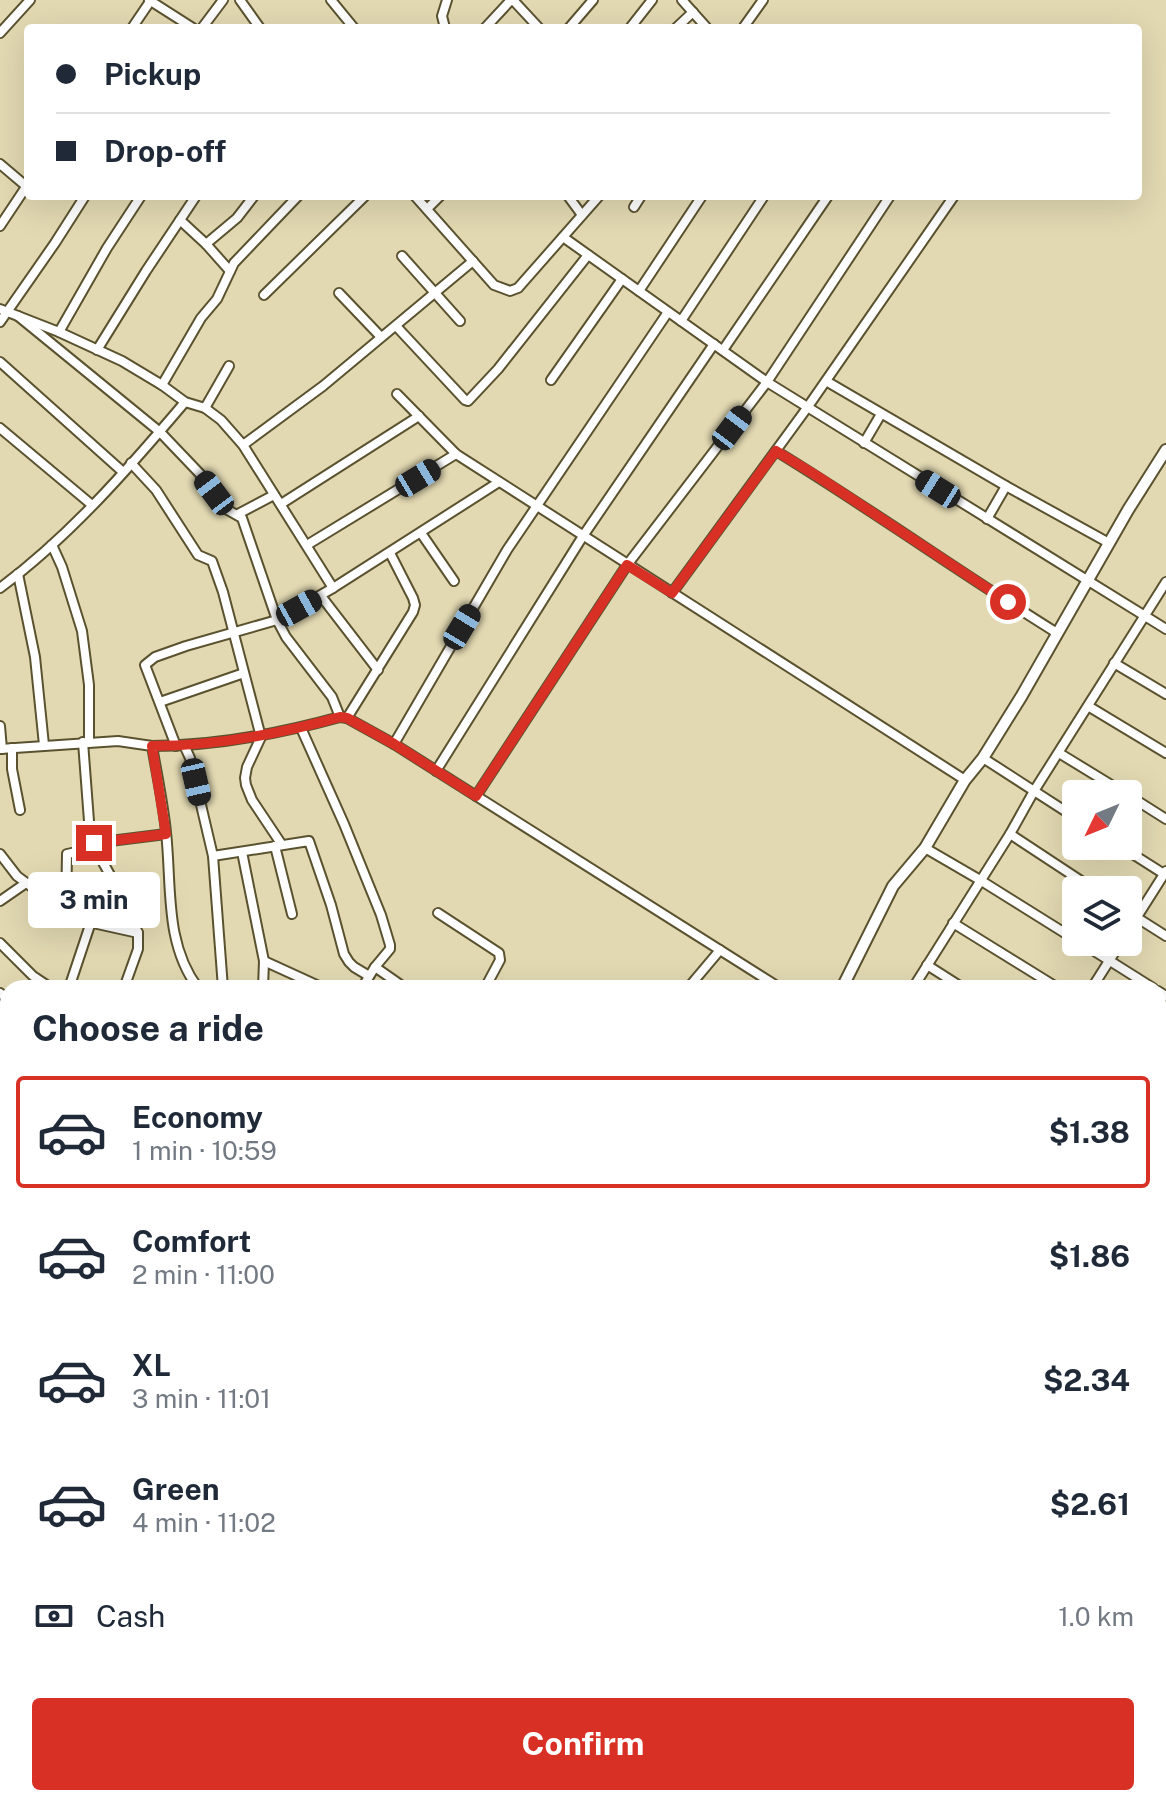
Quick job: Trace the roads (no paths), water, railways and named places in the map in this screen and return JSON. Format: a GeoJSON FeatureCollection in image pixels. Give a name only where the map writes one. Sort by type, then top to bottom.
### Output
{"type":"FeatureCollection","features":[{"type":"Feature","properties":{"kind":"street"},"geometry":{"type":"LineString","coordinates":[[0,33],[30,0]]}},
{"type":"Feature","properties":{"kind":"street"},"geometry":{"type":"LineString","coordinates":[[135,24],[150,0],[187,24]]}},
{"type":"Feature","properties":{"kind":"street"},"geometry":{"type":"LineString","coordinates":[[205,24],[223,0]]}},
{"type":"Feature","properties":{"kind":"street"},"geometry":{"type":"LineString","coordinates":[[240,0],[255,24]]}},
{"type":"Feature","properties":{"kind":"street"},"geometry":{"type":"LineString","coordinates":[[331,0],[351,24]]}},
{"type":"Feature","properties":{"kind":"street"},"geometry":{"type":"LineString","coordinates":[[444,24],[442,16],[447,0]]}},
{"type":"Feature","properties":{"kind":"street"},"geometry":{"type":"LineString","coordinates":[[489,24],[512,0],[535,24]]}},
{"type":"Feature","properties":{"kind":"street"},"geometry":{"type":"LineString","coordinates":[[572,24],[593,0]]}},
{"type":"Feature","properties":{"kind":"street"},"geometry":{"type":"LineString","coordinates":[[633,24],[652,0]]}},
{"type":"Feature","properties":{"kind":"street"},"geometry":{"type":"LineString","coordinates":[[682,0],[704,24]]}},
{"type":"Feature","properties":{"kind":"street"},"geometry":{"type":"LineString","coordinates":[[746,24],[763,0]]}},
{"type":"Feature","properties":{"kind":"street"},"geometry":{"type":"LineString","coordinates":[[680,24],[693,12]]}},
{"type":"Feature","properties":{"kind":"street"},"geometry":{"type":"LineString","coordinates":[[0,164],[24,183]]}},
{"type":"Feature","properties":{"kind":"street"},"geometry":{"type":"LineString","coordinates":[[0,226],[24,190]]}},
{"type":"Feature","properties":{"kind":"street"},"geometry":{"type":"LineString","coordinates":[[0,322],[82,200]]}},
{"type":"Feature","properties":{"kind":"street"},"geometry":{"type":"LineString","coordinates":[[59,332],[138,200]]}},
{"type":"Feature","properties":{"kind":"street"},"geometry":{"type":"LineString","coordinates":[[97,350],[193,200]]}},
{"type":"Feature","properties":{"kind":"street"},"geometry":{"type":"LineString","coordinates":[[206,244],[237,218],[251,200]]}},
{"type":"Feature","properties":{"kind":"street"},"geometry":{"type":"LineString","coordinates":[[162,385],[201,318],[217,299],[234,263],[294,200]]}},
{"type":"Feature","properties":{"kind":"street"},"geometry":{"type":"LineString","coordinates":[[264,295],[361,200]]}},
{"type":"Feature","properties":{"kind":"street"},"geometry":{"type":"LineString","coordinates":[[419,200],[494,285],[510,291],[518,288],[595,200]]}},
{"type":"Feature","properties":{"kind":"street"},"geometry":{"type":"LineString","coordinates":[[427,209],[436,200]]}},
{"type":"Feature","properties":{"kind":"street"},"geometry":{"type":"LineString","coordinates":[[571,200],[582,215]]}},
{"type":"Feature","properties":{"kind":"street"},"geometry":{"type":"LineString","coordinates":[[634,207],[638,200]]}},
{"type":"Feature","properties":{"kind":"street"},"geometry":{"type":"LineString","coordinates":[[639,291],[699,200]]}},
{"type":"Feature","properties":{"kind":"street"},"geometry":{"type":"LineString","coordinates":[[681,321],[761,200]]}},
{"type":"Feature","properties":{"kind":"street"},"geometry":{"type":"LineString","coordinates":[[723,350],[825,200]]}},
{"type":"Feature","properties":{"kind":"street"},"geometry":{"type":"LineString","coordinates":[[476,796],[627,565],[767,382],[887,200]]}},
{"type":"Feature","properties":{"kind":"street"},"geometry":{"type":"LineString","coordinates":[[672,593],[807,408],[951,200]]}},
{"type":"Feature","properties":{"kind":"street"},"geometry":{"type":"LineString","coordinates":[[180,220],[230,271]]}},
{"type":"Feature","properties":{"kind":"street"},"geometry":{"type":"LineString","coordinates":[[563,237],[767,382],[1166,629]]}},
{"type":"Feature","properties":{"kind":"street"},"geometry":{"type":"LineString","coordinates":[[396,326],[468,401],[498,369],[588,255]]}},
{"type":"Feature","properties":{"kind":"street"},"geometry":{"type":"LineString","coordinates":[[402,256],[460,321]]}},
{"type":"Feature","properties":{"kind":"street"},"geometry":{"type":"LineString","coordinates":[[243,445],[323,386],[473,261]]}},
{"type":"Feature","properties":{"kind":"street"},"geometry":{"type":"LineString","coordinates":[[551,380],[622,279]]}},
{"type":"Feature","properties":{"kind":"street"},"geometry":{"type":"LineString","coordinates":[[339,293],[381,337]]}},
{"type":"Feature","properties":{"kind":"street"},"geometry":{"type":"LineString","coordinates":[[9,312],[122,361],[185,402],[205,408],[221,420],[243,445],[333,588]]}},
{"type":"Feature","properties":{"kind":"street"},"geometry":{"type":"LineString","coordinates":[[9,312],[160,432],[202,476],[226,509],[242,518],[277,620],[344,718],[394,744],[767,980]]}},
{"type":"Feature","properties":{"kind":"street"},"geometry":{"type":"LineString","coordinates":[[394,744],[507,550],[668,312]]}},
{"type":"Feature","properties":{"kind":"street"},"geometry":{"type":"LineString","coordinates":[[436,771],[583,536],[714,344]]}},
{"type":"Feature","properties":{"kind":"street"},"geometry":{"type":"LineString","coordinates":[[0,362],[123,472]]}},
{"type":"Feature","properties":{"kind":"street"},"geometry":{"type":"LineString","coordinates":[[205,408],[229,366]]}},
{"type":"Feature","properties":{"kind":"street"},"geometry":{"type":"LineString","coordinates":[[826,381],[1109,543]]}},
{"type":"Feature","properties":{"kind":"street"},"geometry":{"type":"LineString","coordinates":[[397,394],[456,454],[965,780]]}},
{"type":"Feature","properties":{"kind":"street"},"geometry":{"type":"LineString","coordinates":[[0,588],[52,545],[92,505],[185,402]]}},
{"type":"Feature","properties":{"kind":"street"},"geometry":{"type":"LineString","coordinates":[[864,443],[881,414]]}},
{"type":"Feature","properties":{"kind":"street"},"geometry":{"type":"LineString","coordinates":[[281,504],[419,416]]}},
{"type":"Feature","properties":{"kind":"street"},"geometry":{"type":"LineString","coordinates":[[0,428],[92,505]]}},
{"type":"Feature","properties":{"kind":"street"},"geometry":{"type":"LineString","coordinates":[[846,980],[893,886],[925,848],[965,780],[983,758],[1166,450]]}},
{"type":"Feature","properties":{"kind":"street"},"geometry":{"type":"LineString","coordinates":[[776,451],[1057,633]]}},
{"type":"Feature","properties":{"kind":"street"},"geometry":{"type":"LineString","coordinates":[[307,545],[456,454]]}},
{"type":"Feature","properties":{"kind":"street"},"geometry":{"type":"LineString","coordinates":[[131,463],[156,490],[198,555],[212,561],[234,631],[261,737],[247,767],[246,785],[279,846],[292,914]]}},
{"type":"Feature","properties":{"kind":"street"},"geometry":{"type":"LineString","coordinates":[[222,980],[213,856],[190,758],[180,746],[145,665],[155,657],[277,620],[321,596],[499,482]]}},
{"type":"Feature","properties":{"kind":"street"},"geometry":{"type":"LineString","coordinates":[[987,519],[1006,486]]}},
{"type":"Feature","properties":{"kind":"street"},"geometry":{"type":"LineString","coordinates":[[238,514],[274,495]]}},
{"type":"Feature","properties":{"kind":"street"},"geometry":{"type":"LineString","coordinates":[[421,533],[454,581]]}},
{"type":"Feature","properties":{"kind":"street"},"geometry":{"type":"LineString","coordinates":[[52,545],[82,631],[89,685],[86,742],[89,821],[95,846],[138,933],[138,949],[127,980]]}},
{"type":"Feature","properties":{"kind":"street"},"geometry":{"type":"LineString","coordinates":[[5,748],[118,741],[180,746],[261,737],[344,718],[378,670],[415,605],[390,553]]}},
{"type":"Feature","properties":{"kind":"street"},"geometry":{"type":"LineString","coordinates":[[18,574],[35,657],[44,745]]}},
{"type":"Feature","properties":{"kind":"street"},"geometry":{"type":"LineString","coordinates":[[918,980],[1166,582]]}},
{"type":"Feature","properties":{"kind":"street"},"geometry":{"type":"LineString","coordinates":[[321,596],[378,670]]}},
{"type":"Feature","properties":{"kind":"street"},"geometry":{"type":"LineString","coordinates":[[1114,663],[1166,694]]}},
{"type":"Feature","properties":{"kind":"street"},"geometry":{"type":"LineString","coordinates":[[160,702],[244,673]]}},
{"type":"Feature","properties":{"kind":"street"},"geometry":{"type":"LineString","coordinates":[[1088,706],[1166,753]]}},
{"type":"Feature","properties":{"kind":"street"},"geometry":{"type":"LineString","coordinates":[[0,726],[20,810]]}},
{"type":"Feature","properties":{"kind":"street"},"geometry":{"type":"LineString","coordinates":[[301,728],[344,824],[388,936],[390,949],[367,980]]}},
{"type":"Feature","properties":{"kind":"street"},"geometry":{"type":"LineString","coordinates":[[152,746],[166,834],[168,890],[176,940],[184,966],[193,980]]}},
{"type":"Feature","properties":{"kind":"street"},"geometry":{"type":"LineString","coordinates":[[1059,753],[1104,780]]}},
{"type":"Feature","properties":{"kind":"street"},"geometry":{"type":"LineString","coordinates":[[983,758],[1062,809]]}},
{"type":"Feature","properties":{"kind":"street"},"geometry":{"type":"LineString","coordinates":[[1142,804],[1166,819]]}},
{"type":"Feature","properties":{"kind":"street"},"geometry":{"type":"LineString","coordinates":[[66,912],[67,854],[166,834]]}},
{"type":"Feature","properties":{"kind":"street"},"geometry":{"type":"LineString","coordinates":[[1010,834],[1074,876]]}},
{"type":"Feature","properties":{"kind":"street"},"geometry":{"type":"LineString","coordinates":[[213,856],[309,841],[344,954],[354,967],[369,976]]}},
{"type":"Feature","properties":{"kind":"street"},"geometry":{"type":"LineString","coordinates":[[925,848],[1062,931]]}},
{"type":"Feature","properties":{"kind":"street"},"geometry":{"type":"LineString","coordinates":[[242,852],[264,961],[263,980]]}},
{"type":"Feature","properties":{"kind":"street"},"geometry":{"type":"LineString","coordinates":[[0,854],[10,869],[26,883],[79,920],[138,933]]}},
{"type":"Feature","properties":{"kind":"street"},"geometry":{"type":"LineString","coordinates":[[1142,859],[1165,873],[1142,910]]}},
{"type":"Feature","properties":{"kind":"street"},"geometry":{"type":"LineString","coordinates":[[0,901],[26,883]]}},
{"type":"Feature","properties":{"kind":"street"},"geometry":{"type":"LineString","coordinates":[[438,913],[499,953],[500,960],[489,980]]}},
{"type":"Feature","properties":{"kind":"street"},"geometry":{"type":"LineString","coordinates":[[1142,921],[1166,936]]}},
{"type":"Feature","properties":{"kind":"street"},"geometry":{"type":"LineString","coordinates":[[72,980],[91,922]]}},
{"type":"Feature","properties":{"kind":"street"},"geometry":{"type":"LineString","coordinates":[[953,923],[1045,980]]}},
{"type":"Feature","properties":{"kind":"street"},"geometry":{"type":"LineString","coordinates":[[0,943],[39,980]]}},
{"type":"Feature","properties":{"kind":"street"},"geometry":{"type":"LineString","coordinates":[[695,980],[720,950]]}},
{"type":"Feature","properties":{"kind":"street"},"geometry":{"type":"LineString","coordinates":[[1102,956],[1141,980]]}},
{"type":"Feature","properties":{"kind":"street"},"geometry":{"type":"LineString","coordinates":[[1097,980],[1113,956]]}},
{"type":"Feature","properties":{"kind":"street"},"geometry":{"type":"LineString","coordinates":[[264,961],[306,980]]}},
{"type":"Feature","properties":{"kind":"street"},"geometry":{"type":"LineString","coordinates":[[927,965],[950,980]]}},
{"type":"Feature","properties":{"kind":"street"},"geometry":{"type":"LineString","coordinates":[[375,967],[394,980]]}}]}
